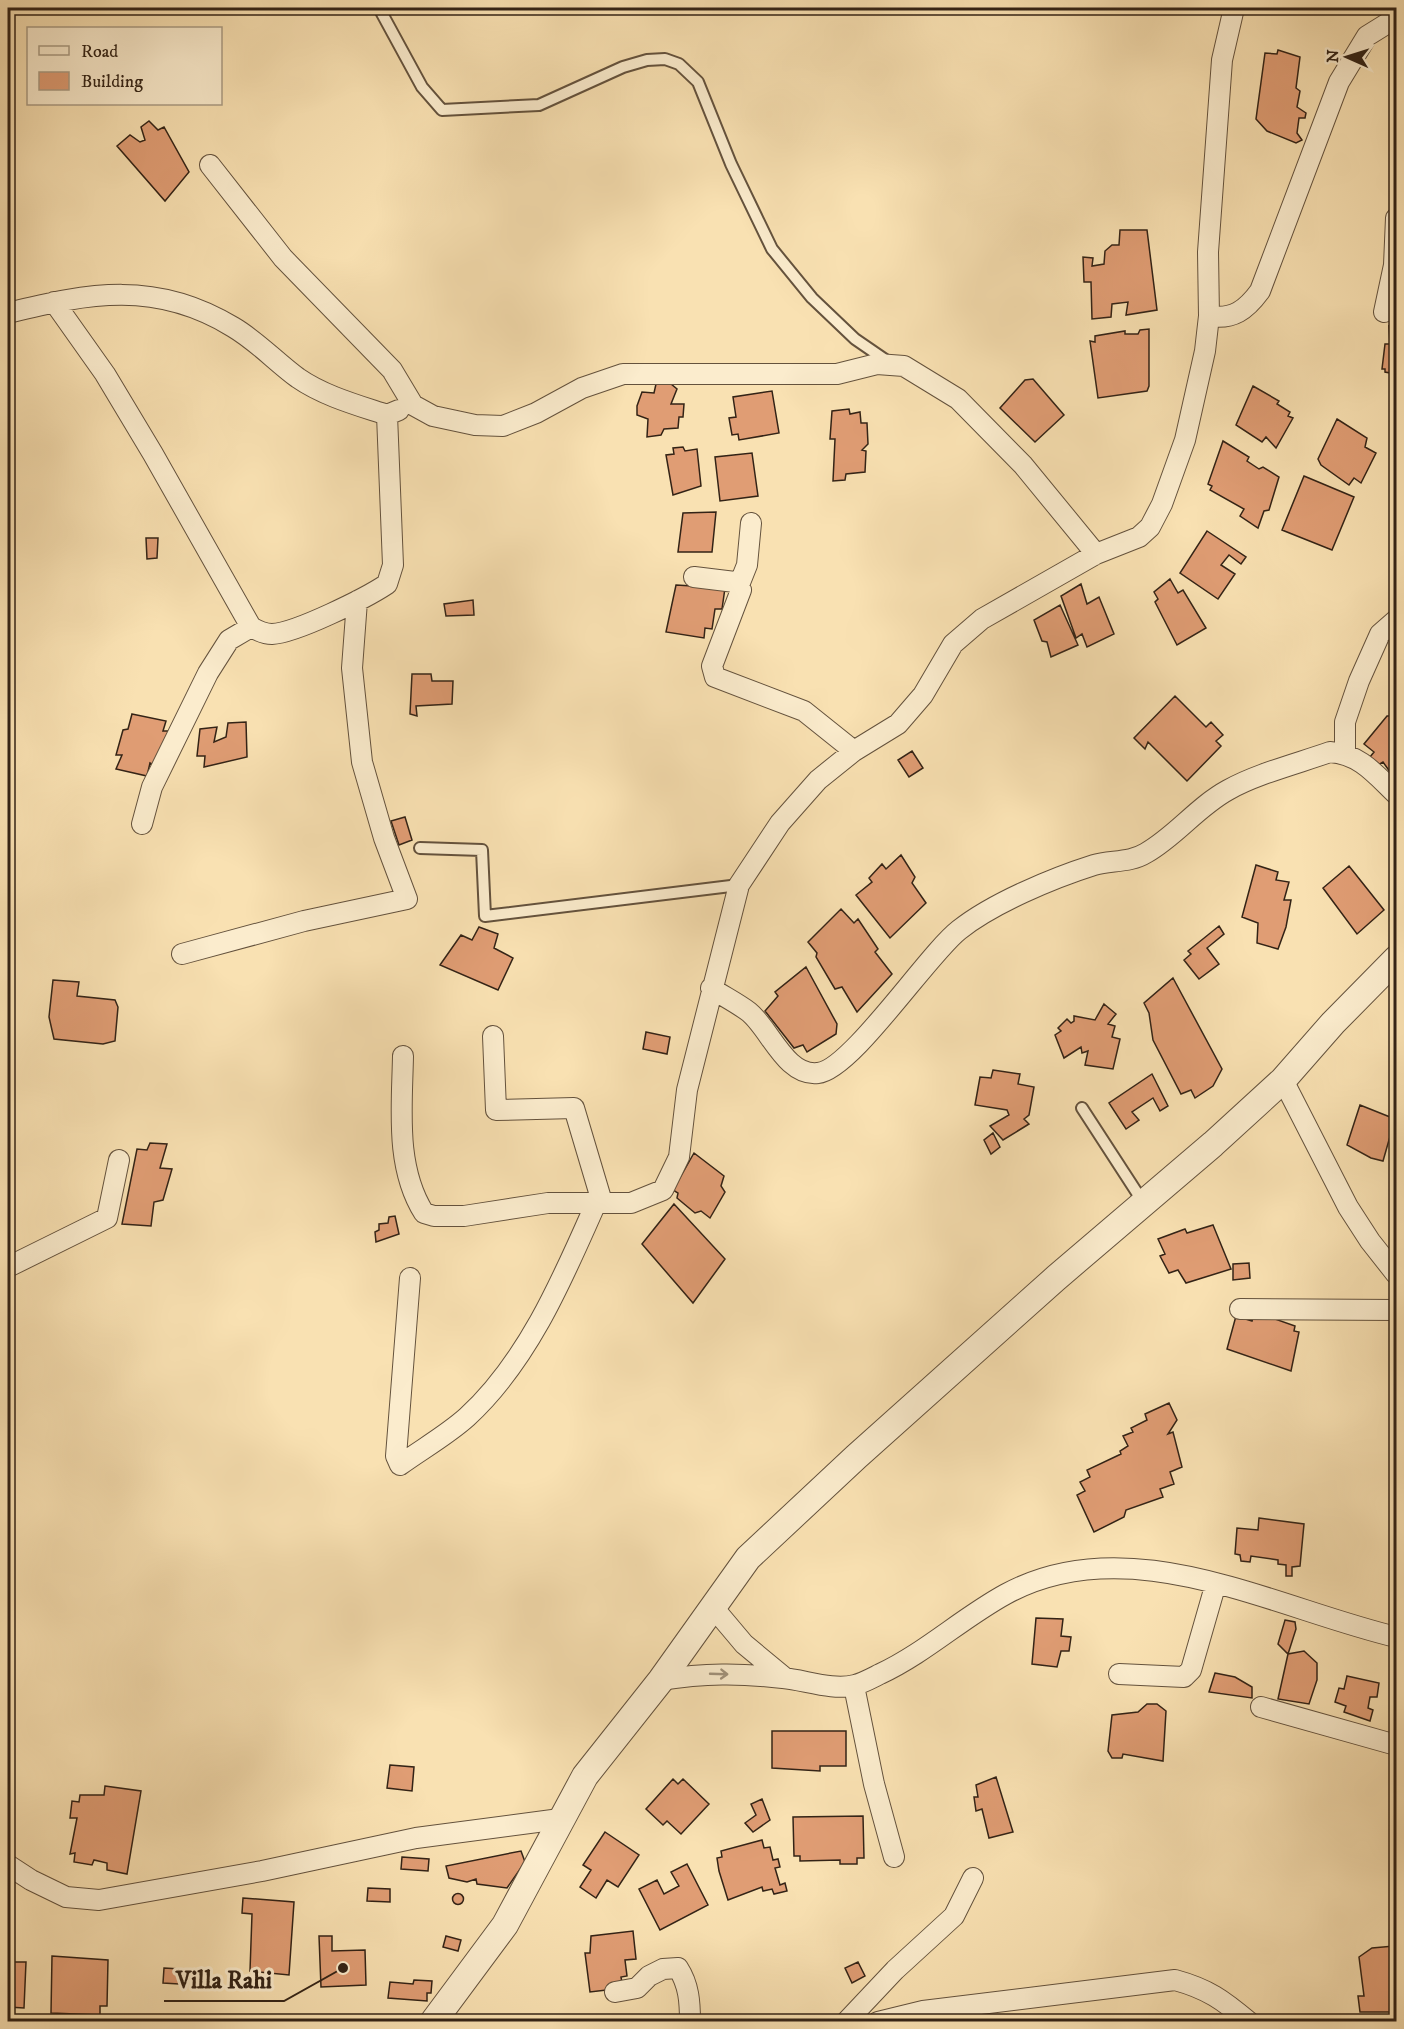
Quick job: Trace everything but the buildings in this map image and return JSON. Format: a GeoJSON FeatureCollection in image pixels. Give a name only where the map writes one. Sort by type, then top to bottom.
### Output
{"type":"FeatureCollection","features":[{"type":"Feature","properties":{"kind":"street"},"geometry":{"type":"LineString","coordinates":[[403,1056],[402,1148],[417,1203],[424,1213],[434,1216],[464,1216],[548,1203],[631,1203],[663,1190],[679,1157],[687,1090],[711,988],[739,885],[780,823],[818,780],[854,751],[897,724],[923,695],[953,644],[982,619],[1096,554],[1139,537],[1150,527],[1162,504],[1176,471],[1202,376],[1209,316],[1208,252],[1222,60],[1234,8]]}},
{"type":"Feature","properties":{"kind":"street"},"geometry":{"type":"LineString","coordinates":[[1209,316],[1221,318],[1232,316],[1251,304],[1260,291],[1339,82],[1367,36],[1393,17]]}},
{"type":"Feature","properties":{"kind":"street"},"geometry":{"type":"LineString","coordinates":[[210,165],[283,258],[392,370],[413,405],[433,416],[475,425],[503,426],[536,413],[582,388],[623,374],[837,374],[877,364],[889,363],[904,366],[958,399],[1023,465],[1096,554]]}},
{"type":"Feature","properties":{"kind":"street"},"geometry":{"type":"LineString","coordinates":[[1384,312],[1394,265],[1396,218]]}},
{"type":"Feature","properties":{"kind":"street"},"geometry":{"type":"LineString","coordinates":[[8,313],[101,293],[159,299],[190,307],[233,326],[299,379],[333,396],[387,415],[413,405]]}},
{"type":"Feature","properties":{"kind":"street"},"geometry":{"type":"LineString","coordinates":[[54,302],[105,374],[251,627],[260,632],[274,634],[357,601],[387,584],[393,565],[387,415]]}},
{"type":"Feature","properties":{"kind":"street"},"geometry":{"type":"LineString","coordinates":[[752,523],[747,565],[739,585],[741,590],[712,666],[715,677],[804,711],[854,751]]}},
{"type":"Feature","properties":{"kind":"street"},"geometry":{"type":"LineString","coordinates":[[694,577],[739,585]]}},
{"type":"Feature","properties":{"kind":"street"},"geometry":{"type":"LineString","coordinates":[[182,954],[304,921],[407,899],[384,838],[362,762],[352,668],[357,601]]}},
{"type":"Feature","properties":{"kind":"street"},"geometry":{"type":"LineString","coordinates":[[1345,753],[1345,722],[1359,681],[1380,634],[1396,620]]}},
{"type":"Feature","properties":{"kind":"street"},"geometry":{"type":"LineString","coordinates":[[142,824],[152,787],[208,673],[229,640],[251,627]]}},
{"type":"Feature","properties":{"kind":"street"},"geometry":{"type":"LineString","coordinates":[[711,988],[750,1013],[793,1065],[814,1074],[824,1072],[843,1058],[909,989],[941,947],[959,929],[999,904],[1095,865],[1145,854],[1197,811],[1229,789],[1330,752],[1345,753],[1360,760],[1396,795]]}},
{"type":"Feature","properties":{"kind":"street"},"geometry":{"type":"LineString","coordinates":[[433,2022],[505,1925],[585,1776],[661,1680],[748,1558],[855,1457],[1283,1080],[1333,1023],[1395,963]]}},
{"type":"Feature","properties":{"kind":"street"},"geometry":{"type":"LineString","coordinates":[[410,1278],[396,1456],[400,1465],[466,1417],[510,1370],[568,1267],[599,1202],[574,1108],[496,1110],[493,1036]]}},
{"type":"Feature","properties":{"kind":"street"},"geometry":{"type":"LineString","coordinates":[[1283,1080],[1348,1207],[1370,1241],[1396,1274]]}},
{"type":"Feature","properties":{"kind":"street"},"geometry":{"type":"LineString","coordinates":[[8,1267],[107,1218],[119,1160]]}},
{"type":"Feature","properties":{"kind":"street"},"geometry":{"type":"LineString","coordinates":[[1240,1309],[1396,1310]]}},
{"type":"Feature","properties":{"kind":"street"},"geometry":{"type":"LineString","coordinates":[[661,1680],[704,1673],[785,1678],[854,1686],[905,1662],[1007,1594],[1056,1575],[1125,1568],[1176,1573],[1216,1583],[1348,1625],[1396,1637]]}},
{"type":"Feature","properties":{"kind":"street"},"geometry":{"type":"LineString","coordinates":[[1119,1674],[1184,1677],[1191,1670],[1216,1583]]}},
{"type":"Feature","properties":{"kind":"street"},"geometry":{"type":"LineString","coordinates":[[712,1606],[744,1644],[785,1678]]}},
{"type":"Feature","properties":{"kind":"street"},"geometry":{"type":"LineString","coordinates":[[854,1686],[874,1784],[894,1857]]}},
{"type":"Feature","properties":{"kind":"street"},"geometry":{"type":"LineString","coordinates":[[1261,1707],[1396,1745]]}},
{"type":"Feature","properties":{"kind":"street"},"geometry":{"type":"LineString","coordinates":[[8,1865],[31,1880],[66,1897],[99,1900],[262,1871],[416,1838],[560,1819]]}},
{"type":"Feature","properties":{"kind":"street"},"geometry":{"type":"LineString","coordinates":[[846,2022],[895,1970],[954,1916],[973,1878]]}},
{"type":"Feature","properties":{"kind":"street"},"geometry":{"type":"LineString","coordinates":[[615,1992],[637,1988],[649,1976],[663,1969],[678,1968],[688,1990],[690,2022]]}},
{"type":"Feature","properties":{"kind":"street"},"geometry":{"type":"LineString","coordinates":[[878,2022],[923,2011],[1175,1980],[1204,1988],[1224,2000],[1249,2022]]}},
{"type":"Feature","properties":{"kind":"lane"},"geometry":{"type":"LineString","coordinates":[[379,8],[422,87],[442,110],[539,105],[623,68],[647,60],[665,59],[679,64],[698,82],[731,164],[772,249],[812,298],[855,339],[889,363]]}},
{"type":"Feature","properties":{"kind":"lane"},"geometry":{"type":"LineString","coordinates":[[420,848],[482,850],[485,916],[739,885]]}},
{"type":"Feature","properties":{"kind":"lane"},"geometry":{"type":"LineString","coordinates":[[1082,1108],[1143,1202]]}},
{"type":"Feature","properties":{"kind":"place","name":"Villa Rahi"},"geometry":{"type":"Point","coordinates":[343,1968]}}]}
